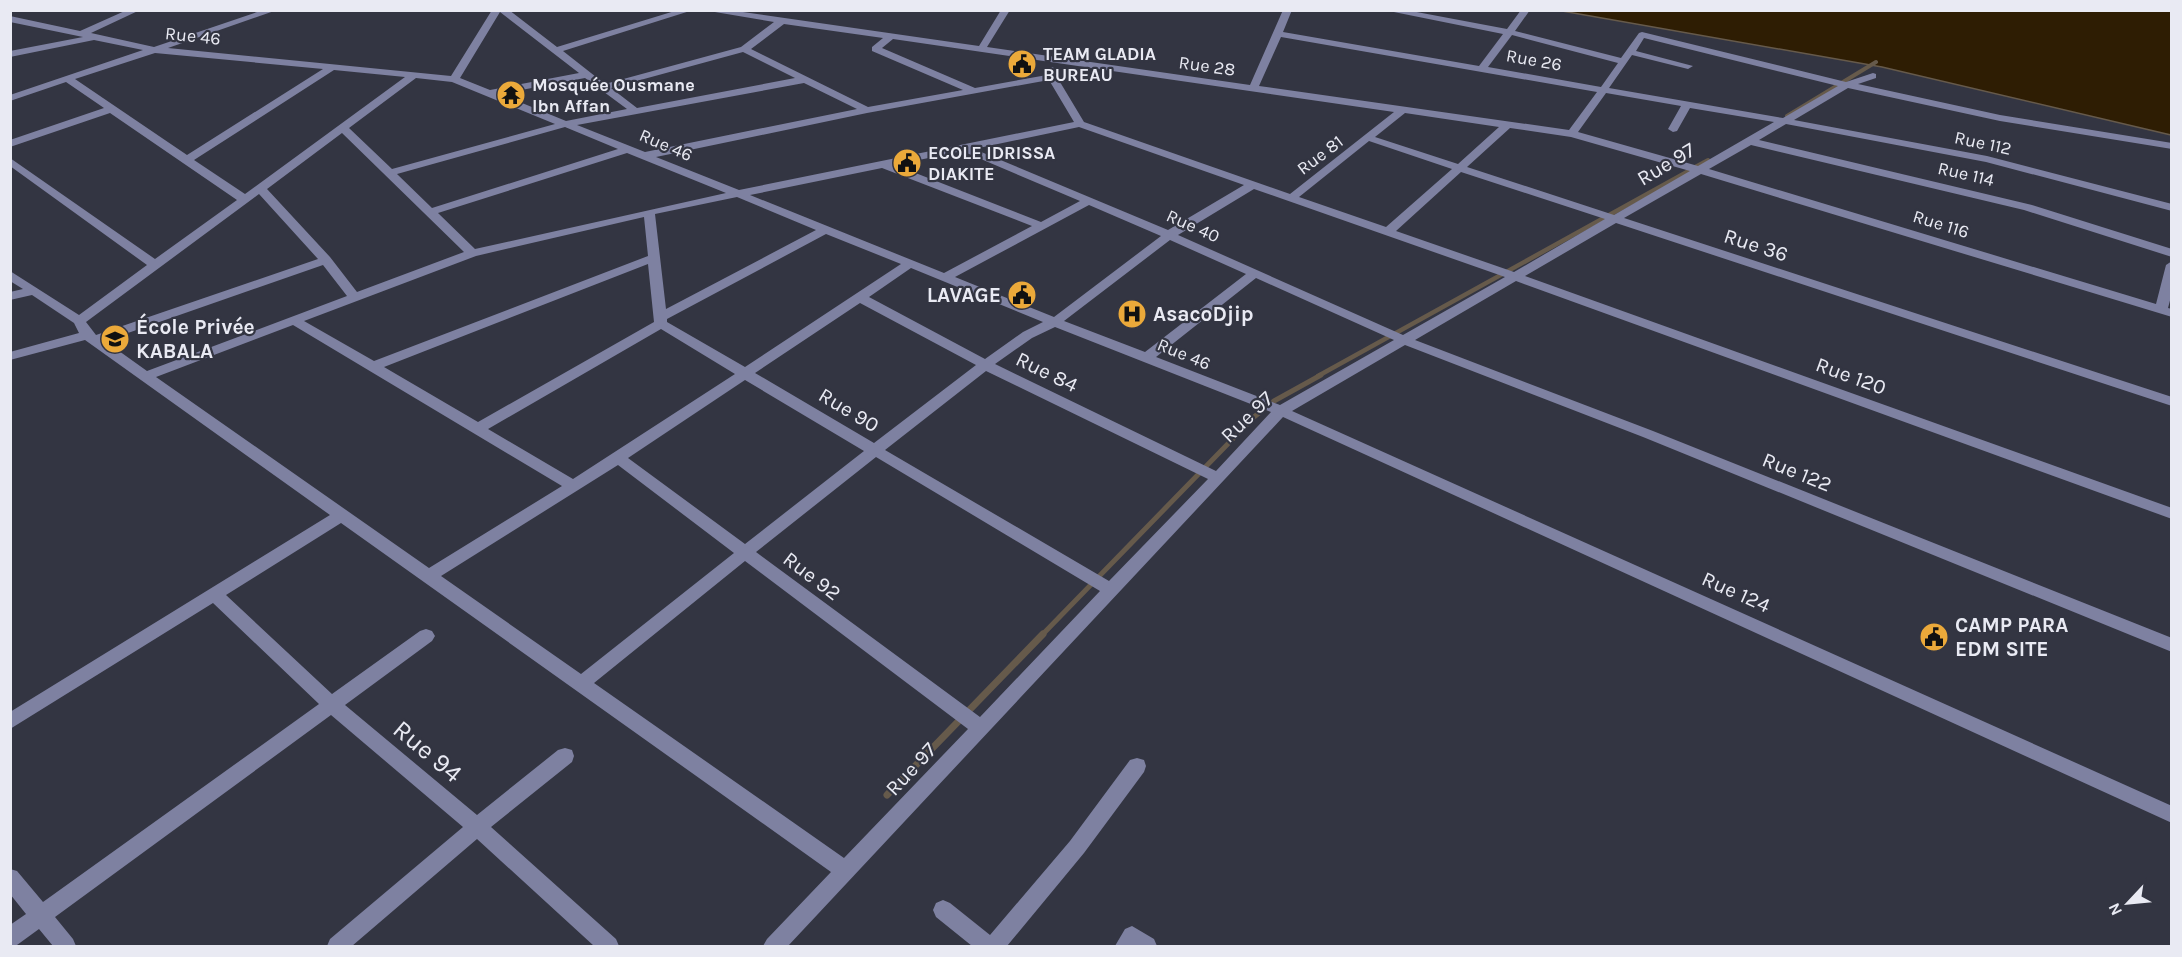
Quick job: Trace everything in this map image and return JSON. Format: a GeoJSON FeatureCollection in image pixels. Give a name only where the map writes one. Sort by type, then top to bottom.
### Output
{"type":"FeatureCollection","features":[{"type":"Feature","properties":{"kind":"street"},"geometry":{"type":"LineString","coordinates":[[82,34],[136,10]]}},
{"type":"Feature","properties":{"kind":"street"},"geometry":{"type":"LineString","coordinates":[[10,98],[273,10]]}},
{"type":"Feature","properties":{"kind":"street"},"geometry":{"type":"LineString","coordinates":[[454,79],[498,10]]}},
{"type":"Feature","properties":{"kind":"street"},"geometry":{"type":"LineString","coordinates":[[503,10],[635,111]]}},
{"type":"Feature","properties":{"kind":"street"},"geometry":{"type":"LineString","coordinates":[[556,51],[689,10]]}},
{"type":"Feature","properties":{"kind":"street","name":"Rue 28"},"geometry":{"type":"LineString","coordinates":[[707,10],[1572,134],[1699,170]]}},
{"type":"Feature","properties":{"kind":"street"},"geometry":{"type":"LineString","coordinates":[[981,50],[1006,10]]}},
{"type":"Feature","properties":{"kind":"street"},"geometry":{"type":"LineString","coordinates":[[1253,89],[1288,10]]}},
{"type":"Feature","properties":{"kind":"street"},"geometry":{"type":"LineString","coordinates":[[1388,10],[1510,32],[1623,61]]}},
{"type":"Feature","properties":{"kind":"street"},"geometry":{"type":"LineString","coordinates":[[1482,68],[1527,10]]}},
{"type":"Feature","properties":{"kind":"street","name":"Rue 46"},"geometry":{"type":"LineString","coordinates":[[10,19],[156,50],[454,79],[1281,411]]}},
{"type":"Feature","properties":{"kind":"street"},"geometry":{"type":"LineString","coordinates":[[604,87],[744,49],[782,21]]}},
{"type":"Feature","properties":{"kind":"street"},"geometry":{"type":"LineString","coordinates":[[10,26],[26,23]]}},
{"type":"Feature","properties":{"kind":"street","name":"Rue 26"},"geometry":{"type":"LineString","coordinates":[[1277,34],[1784,121]]}},
{"type":"Feature","properties":{"kind":"street"},"geometry":{"type":"LineString","coordinates":[[1572,134],[1642,35],[1847,85],[2000,118],[2172,146]]}},
{"type":"Feature","properties":{"kind":"street"},"geometry":{"type":"LineString","coordinates":[[890,37],[876,49],[976,92]]}},
{"type":"Feature","properties":{"kind":"street"},"geometry":{"type":"LineString","coordinates":[[10,54],[98,38]]}},
{"type":"Feature","properties":{"kind":"street"},"geometry":{"type":"LineString","coordinates":[[744,49],[867,110]]}},
{"type":"Feature","properties":{"kind":"street"},"geometry":{"type":"LineString","coordinates":[[1630,52],[1688,66]]}},
{"type":"Feature","properties":{"kind":"street"},"geometry":{"type":"LineString","coordinates":[[145,376],[472,253],[649,212],[1080,124],[1052,77],[1048,59]]}},
{"type":"Feature","properties":{"kind":"street"},"geometry":{"type":"LineString","coordinates":[[187,160],[331,68]]}},
{"type":"Feature","properties":{"kind":"street"},"geometry":{"type":"LineString","coordinates":[[489,93],[588,74]]}},
{"type":"Feature","properties":{"kind":"street"},"geometry":{"type":"LineString","coordinates":[[87,332],[155,265],[413,76]]}},
{"type":"Feature","properties":{"kind":"street","name":"Rue 97"},"geometry":{"type":"LineString","coordinates":[[774,946],[846,871],[968,720],[1107,588],[1218,478],[1281,411],[1847,85],[1872,76]]}},
{"type":"Feature","properties":{"kind":"street"},"geometry":{"type":"LineString","coordinates":[[644,156],[867,110],[1052,77]]}},
{"type":"Feature","properties":{"kind":"street"},"geometry":{"type":"LineString","coordinates":[[68,79],[244,199]]}},
{"type":"Feature","properties":{"kind":"street"},"geometry":{"type":"LineString","coordinates":[[390,173],[565,124],[807,79]]}},
{"type":"Feature","properties":{"kind":"street"},"geometry":{"type":"LineString","coordinates":[[1673,129],[1687,104]]}},
{"type":"Feature","properties":{"kind":"street"},"geometry":{"type":"LineString","coordinates":[[10,144],[111,108]]}},
{"type":"Feature","properties":{"kind":"street"},"geometry":{"type":"LineString","coordinates":[[1369,138],[1402,110]]}},
{"type":"Feature","properties":{"kind":"street","name":"Rue 112"},"geometry":{"type":"LineString","coordinates":[[1784,121],[1987,159],[2172,208]]}},
{"type":"Feature","properties":{"kind":"street","name":"Rue 120"},"geometry":{"type":"LineString","coordinates":[[1080,124],[1517,277],[2172,514]]}},
{"type":"Feature","properties":{"kind":"street"},"geometry":{"type":"LineString","coordinates":[[1388,232],[1507,125]]}},
{"type":"Feature","properties":{"kind":"street"},"geometry":{"type":"LineString","coordinates":[[343,128],[472,253]]}},
{"type":"Feature","properties":{"kind":"street","name":"Rue 36"},"geometry":{"type":"LineString","coordinates":[[1369,138],[2172,402]]}},
{"type":"Feature","properties":{"kind":"street","name":"Rue 81"},"geometry":{"type":"LineString","coordinates":[[1291,198],[1369,138]]}},
{"type":"Feature","properties":{"kind":"street","name":"Rue 114"},"geometry":{"type":"LineString","coordinates":[[1750,141],[2028,207],[2172,253]]}},
{"type":"Feature","properties":{"kind":"street","name":"Rue 40"},"geometry":{"type":"LineString","coordinates":[[963,148],[1169,235],[1406,340]]}},
{"type":"Feature","properties":{"kind":"street"},"geometry":{"type":"LineString","coordinates":[[430,212],[629,149]]}},
{"type":"Feature","properties":{"kind":"street"},"geometry":{"type":"LineString","coordinates":[[10,161],[155,265]]}},
{"type":"Feature","properties":{"kind":"street"},"geometry":{"type":"LineString","coordinates":[[882,164],[1042,226]]}},
{"type":"Feature","properties":{"kind":"street","name":"Rue 116"},"geometry":{"type":"LineString","coordinates":[[1699,170],[2166,311]]}},
{"type":"Feature","properties":{"kind":"street"},"geometry":{"type":"LineString","coordinates":[[581,684],[873,451],[987,365],[1041,325],[1055,322],[1169,235],[1252,185]]}},
{"type":"Feature","properties":{"kind":"street"},"geometry":{"type":"LineString","coordinates":[[260,188],[326,260],[354,297]]}},
{"type":"Feature","properties":{"kind":"street"},"geometry":{"type":"LineString","coordinates":[[946,277],[1089,201]]}},
{"type":"Feature","properties":{"kind":"street"},"geometry":{"type":"LineString","coordinates":[[649,212],[660,321]]}},
{"type":"Feature","properties":{"kind":"street"},"geometry":{"type":"LineString","coordinates":[[477,429],[660,321],[826,229]]}},
{"type":"Feature","properties":{"kind":"street"},"geometry":{"type":"LineString","coordinates":[[372,367],[654,258]]}},
{"type":"Feature","properties":{"kind":"street"},"geometry":{"type":"LineString","coordinates":[[10,356],[326,260]]}},
{"type":"Feature","properties":{"kind":"street"},"geometry":{"type":"LineString","coordinates":[[429,576],[618,458],[911,263]]}},
{"type":"Feature","properties":{"kind":"street"},"geometry":{"type":"LineString","coordinates":[[2166,311],[2172,265]]}},
{"type":"Feature","properties":{"kind":"street"},"geometry":{"type":"LineString","coordinates":[[1146,358],[1255,273]]}},
{"type":"Feature","properties":{"kind":"street"},"geometry":{"type":"LineString","coordinates":[[10,275],[145,376],[846,871]]}},
{"type":"Feature","properties":{"kind":"street"},"geometry":{"type":"LineString","coordinates":[[10,296],[34,291]]}},
{"type":"Feature","properties":{"kind":"street","name":"Rue 84"},"geometry":{"type":"LineString","coordinates":[[861,298],[987,365],[1218,478]]}},
{"type":"Feature","properties":{"kind":"street"},"geometry":{"type":"LineString","coordinates":[[294,320],[574,486]]}},
{"type":"Feature","properties":{"kind":"street","name":"Rue 90"},"geometry":{"type":"LineString","coordinates":[[660,321],[873,451],[1107,588]]}},
{"type":"Feature","properties":{"kind":"street","name":"Rue 122"},"geometry":{"type":"LineString","coordinates":[[1406,340],[2172,645]]}},
{"type":"Feature","properties":{"kind":"street","name":"Rue 124"},"geometry":{"type":"LineString","coordinates":[[1281,411],[2172,815]]}},
{"type":"Feature","properties":{"kind":"street","name":"Rue 92"},"geometry":{"type":"LineString","coordinates":[[618,458],[968,720]]}},
{"type":"Feature","properties":{"kind":"street"},"geometry":{"type":"LineString","coordinates":[[10,722],[342,515]]}},
{"type":"Feature","properties":{"kind":"street","name":"Rue 94"},"geometry":{"type":"LineString","coordinates":[[215,595],[331,704],[477,827],[609,946]]}},
{"type":"Feature","properties":{"kind":"street"},"geometry":{"type":"LineString","coordinates":[[10,938],[426,636]]}},
{"type":"Feature","properties":{"kind":"street"},"geometry":{"type":"LineString","coordinates":[[337,946],[565,756]]}},
{"type":"Feature","properties":{"kind":"street"},"geometry":{"type":"LineString","coordinates":[[994,946],[1077,847],[1137,766]]}},
{"type":"Feature","properties":{"kind":"street"},"geometry":{"type":"LineString","coordinates":[[10,878],[66,946]]}},
{"type":"Feature","properties":{"kind":"street"},"geometry":{"type":"LineString","coordinates":[[943,909],[988,946]]}},
{"type":"Feature","properties":{"kind":"street"},"geometry":{"type":"LineString","coordinates":[[1125,946],[1132,936],[1147,946]]}},
{"type":"Feature","properties":{"kind":"shaded area"},"geometry":{"type":"Polygon","coordinates":[[[1562,11],[2171,11],[2171,135],[1882,67],[1562,11]]]}},
{"type":"Feature","properties":{"kind":"waterway"},"geometry":{"type":"LineString","coordinates":[[1787,116],[1876,62]]}},
{"type":"Feature","properties":{"kind":"waterway"},"geometry":{"type":"LineString","coordinates":[[1693,168],[1708,160]]}},
{"type":"Feature","properties":{"kind":"waterway"},"geometry":{"type":"LineString","coordinates":[[1318,376],[1696,167]]}},
{"type":"Feature","properties":{"kind":"waterway"},"geometry":{"type":"LineString","coordinates":[[1042,635],[1254,417],[1274,401],[1321,375]]}},
{"type":"Feature","properties":{"kind":"waterway"},"geometry":{"type":"LineString","coordinates":[[887,795],[1043,634]]}},
{"type":"Feature","properties":{"kind":"place","name":"TEAM GLADIA BUREAU"},"geometry":{"type":"Point","coordinates":[1022,64]}},
{"type":"Feature","properties":{"kind":"place","name":"Mosquée Ousmane Ibn Affan"},"geometry":{"type":"Point","coordinates":[511,95]}},
{"type":"Feature","properties":{"kind":"place","name":"ECOLE IDRISSA DIAKITE"},"geometry":{"type":"Point","coordinates":[907,163]}},
{"type":"Feature","properties":{"kind":"place","name":"LAVAGE"},"geometry":{"type":"Point","coordinates":[1022,295]}},
{"type":"Feature","properties":{"kind":"place","name":"AsacoDjip"},"geometry":{"type":"Point","coordinates":[1132,314]}},
{"type":"Feature","properties":{"kind":"place","name":"École Privée KABALA"},"geometry":{"type":"Point","coordinates":[115,339]}},
{"type":"Feature","properties":{"kind":"place","name":"CAMP PARA EDM SITE"},"geometry":{"type":"Point","coordinates":[1934,637]}}]}
